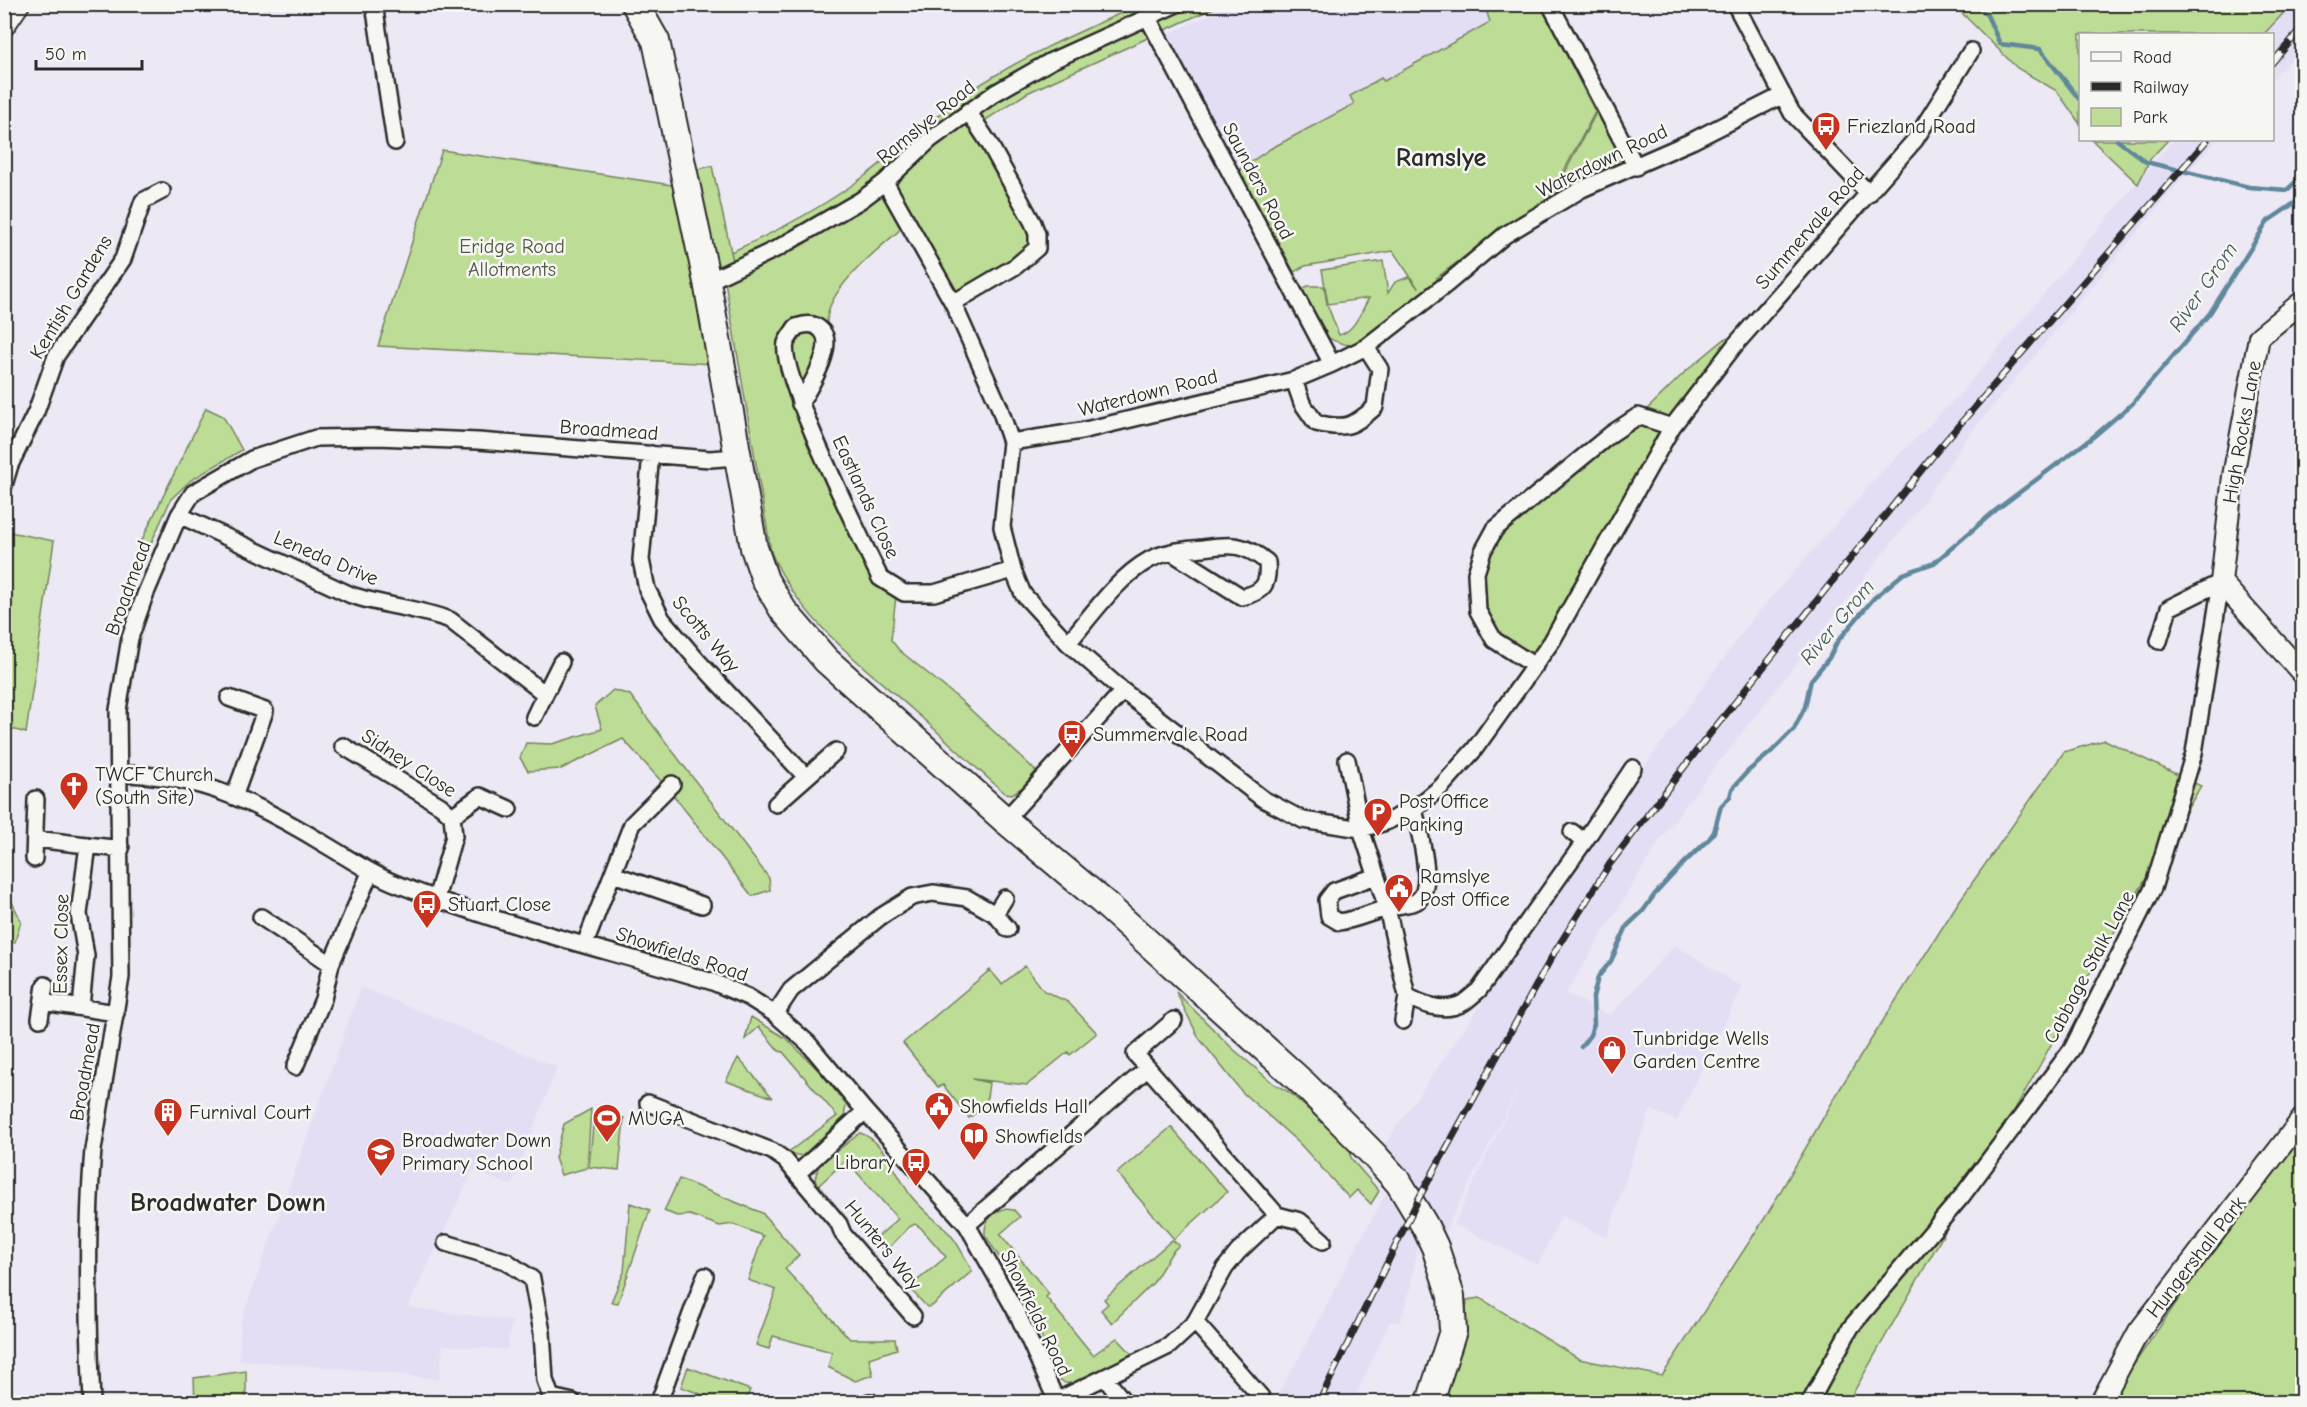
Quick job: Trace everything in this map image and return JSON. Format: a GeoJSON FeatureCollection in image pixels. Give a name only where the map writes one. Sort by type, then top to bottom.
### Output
{"type":"FeatureCollection","features":[{"type":"Feature","properties":{"kind":"highway"},"geometry":{"type":"LineString","coordinates":[[635,4],[656,41],[707,282],[754,548],[765,580],[783,610],[826,660],[1005,820],[1103,902],[1305,1085],[1374,1155],[1404,1190],[1435,1247],[1451,1296],[1453,1331],[1430,1402]]}},
{"type":"Feature","properties":{"kind":"street"},"geometry":{"type":"LineString","coordinates":[[4,26],[20,4]]}},
{"type":"Feature","properties":{"kind":"street"},"geometry":{"type":"LineString","coordinates":[[374,4],[395,142]]}},
{"type":"Feature","properties":{"kind":"street","name":"Ramslye Road"},"geometry":{"type":"LineString","coordinates":[[707,282],[778,248],[861,200],[885,182],[930,140],[995,93],[1051,61],[1177,4]]}},
{"type":"Feature","properties":{"kind":"street"},"geometry":{"type":"LineString","coordinates":[[1550,4],[1636,167]]}},
{"type":"Feature","properties":{"kind":"street"},"geometry":{"type":"LineString","coordinates":[[1735,4],[1792,113],[1869,194]]}},
{"type":"Feature","properties":{"kind":"street","name":"Saunders Road"},"geometry":{"type":"LineString","coordinates":[[1148,18],[1332,364]]}},
{"type":"Feature","properties":{"kind":"street","name":"Summervale Road"},"geometry":{"type":"LineString","coordinates":[[1011,442],[1002,526],[1013,570],[1023,594],[1068,643],[1123,691],[1263,799],[1303,820],[1361,829],[1386,822],[1414,809],[1441,787],[1474,750],[1552,640],[1672,427],[1735,345],[1915,140],[1971,51]]}},
{"type":"Feature","properties":{"kind":"street","name":"Waterdown Road"},"geometry":{"type":"LineString","coordinates":[[1011,442],[1081,431],[1294,380],[1332,364],[1366,348],[1505,235],[1582,189],[1636,167],[1783,95]]}},
{"type":"Feature","properties":{"kind":"street"},"geometry":{"type":"LineString","coordinates":[[953,303],[1016,266],[1037,248],[1037,234],[1033,223],[994,152],[968,111]]}},
{"type":"Feature","properties":{"kind":"street"},"geometry":{"type":"LineString","coordinates":[[885,182],[953,303],[999,406],[1011,442]]}},
{"type":"Feature","properties":{"kind":"street","name":"Kentish Gardens"},"geometry":{"type":"LineString","coordinates":[[4,484],[7,463],[36,412],[56,356],[123,259],[143,201],[162,191]]}},
{"type":"Feature","properties":{"kind":"street","name":"High Rocks Lane"},"geometry":{"type":"LineString","coordinates":[[2221,582],[2233,476],[2259,337],[2302,302]]}},
{"type":"Feature","properties":{"kind":"street","name":"Eastlands Close"},"geometry":{"type":"LineString","coordinates":[[800,404],[827,349],[826,336],[819,327],[808,324],[796,327],[786,344],[800,404],[880,578],[904,593],[934,593],[1013,570]]}},
{"type":"Feature","properties":{"kind":"street"},"geometry":{"type":"LineString","coordinates":[[1294,380],[1302,403],[1316,423],[1335,428],[1357,423],[1375,407],[1380,369],[1366,348]]}},
{"type":"Feature","properties":{"kind":"street"},"geometry":{"type":"LineString","coordinates":[[1535,666],[1494,640],[1478,611],[1476,573],[1483,551],[1495,529],[1611,434],[1638,416],[1672,427]]}},
{"type":"Feature","properties":{"kind":"street","name":"Broadmead"},"geometry":{"type":"LineString","coordinates":[[92,1402],[89,1319],[90,1178],[121,977],[118,710],[130,638],[145,595],[179,515],[193,493],[252,459],[316,438],[377,437],[467,441],[710,459],[737,456]]}},
{"type":"Feature","properties":{"kind":"street","name":"Scotts Way"},"geometry":{"type":"LineString","coordinates":[[651,454],[641,560],[647,589],[662,619],[806,777]]}},
{"type":"Feature","properties":{"kind":"street","name":"Leneda Drive"},"geometry":{"type":"LineString","coordinates":[[179,515],[351,596],[432,613],[450,620],[545,694]]}},
{"type":"Feature","properties":{"kind":"street"},"geometry":{"type":"LineString","coordinates":[[1068,643],[1129,573],[1150,559],[1171,552],[1232,544],[1255,552],[1267,562],[1269,576],[1262,589],[1253,595],[1242,597],[1171,552]]}},
{"type":"Feature","properties":{"kind":"street"},"geometry":{"type":"LineString","coordinates":[[2159,641],[2169,608],[2221,582],[2302,673]]}},
{"type":"Feature","properties":{"kind":"street","name":"Cabbage Stalk Lane"},"geometry":{"type":"LineString","coordinates":[[1810,1402],[1851,1327],[1962,1196],[2072,1049],[2153,888],[2194,753],[2221,582]]}},
{"type":"Feature","properties":{"kind":"street"},"geometry":{"type":"LineString","coordinates":[[534,717],[561,662]]}},
{"type":"Feature","properties":{"kind":"street"},"geometry":{"type":"LineString","coordinates":[[1005,820],[1123,691]]}},
{"type":"Feature","properties":{"kind":"street"},"geometry":{"type":"LineString","coordinates":[[229,698],[265,711],[234,797]]}},
{"type":"Feature","properties":{"kind":"street","name":"Sidney Close"},"geometry":{"type":"LineString","coordinates":[[343,746],[441,806],[452,816],[454,836],[436,899]]}},
{"type":"Feature","properties":{"kind":"street"},"geometry":{"type":"LineString","coordinates":[[776,804],[836,751]]}},
{"type":"Feature","properties":{"kind":"street"},"geometry":{"type":"LineString","coordinates":[[1347,760],[1361,829],[1387,908],[1407,996],[1402,1021]]}},
{"type":"Feature","properties":{"kind":"street"},"geometry":{"type":"LineString","coordinates":[[1407,996],[1422,1005],[1440,1007],[1462,1004],[1479,990],[1578,837],[1633,768]]}},
{"type":"Feature","properties":{"kind":"street","name":"Showfields Road"},"geometry":{"type":"LineString","coordinates":[[119,774],[158,776],[207,786],[261,807],[370,873],[483,915],[713,982],[748,997],[775,1014],[808,1043],[967,1225],[1018,1315],[1056,1402]]}},
{"type":"Feature","properties":{"kind":"street"},"geometry":{"type":"LineString","coordinates":[[585,944],[632,824],[672,784]]}},
{"type":"Feature","properties":{"kind":"street","name":"Sidney Close"},"geometry":{"type":"LineString","coordinates":[[452,816],[480,796],[509,809]]}},
{"type":"Feature","properties":{"kind":"street"},"geometry":{"type":"LineString","coordinates":[[34,859],[36,799]]}},
{"type":"Feature","properties":{"kind":"street"},"geometry":{"type":"LineString","coordinates":[[1376,876],[1334,891],[1327,900],[1329,916],[1339,922],[1353,920],[1387,908],[1417,901],[1424,892],[1427,878],[1414,809]]}},
{"type":"Feature","properties":{"kind":"street"},"geometry":{"type":"LineString","coordinates":[[35,840],[121,849]]}},
{"type":"Feature","properties":{"kind":"street","name":"Essex Close"},"geometry":{"type":"LineString","coordinates":[[81,1007],[86,956],[79,914],[88,845]]}},
{"type":"Feature","properties":{"kind":"street"},"geometry":{"type":"LineString","coordinates":[[295,1067],[323,999],[331,964],[370,873]]}},
{"type":"Feature","properties":{"kind":"street"},"geometry":{"type":"LineString","coordinates":[[613,873],[702,905]]}},
{"type":"Feature","properties":{"kind":"street"},"geometry":{"type":"LineString","coordinates":[[775,1014],[791,990],[880,917],[912,897],[933,893],[967,898],[995,914],[1008,930]]}},
{"type":"Feature","properties":{"kind":"street"},"geometry":{"type":"LineString","coordinates":[[995,914],[1005,898]]}},
{"type":"Feature","properties":{"kind":"street"},"geometry":{"type":"LineString","coordinates":[[261,917],[331,964]]}},
{"type":"Feature","properties":{"kind":"street","name":"Essex Close"},"geometry":{"type":"LineString","coordinates":[[40,1019],[45,985]]}},
{"type":"Feature","properties":{"kind":"street","name":"Essex Close"},"geometry":{"type":"LineString","coordinates":[[42,1002],[116,1013]]}},
{"type":"Feature","properties":{"kind":"street"},"geometry":{"type":"LineString","coordinates":[[1174,1020],[1135,1054],[1277,1215],[1300,1221],[1323,1241]]}},
{"type":"Feature","properties":{"kind":"street"},"geometry":{"type":"LineString","coordinates":[[967,1225],[1148,1068]]}},
{"type":"Feature","properties":{"kind":"street","name":"Hunters Way"},"geometry":{"type":"LineString","coordinates":[[648,1103],[772,1152],[785,1160],[839,1224],[843,1234],[913,1316]]}},
{"type":"Feature","properties":{"kind":"street"},"geometry":{"type":"LineString","coordinates":[[797,1174],[866,1111]]}},
{"type":"Feature","properties":{"kind":"street","name":"Hungershall Park"},"geometry":{"type":"LineString","coordinates":[[2101,1402],[2139,1330],[2302,1119]]}},
{"type":"Feature","properties":{"kind":"street"},"geometry":{"type":"LineString","coordinates":[[1056,1402],[1169,1346],[1195,1322],[1225,1268],[1238,1252],[1277,1215]]}},
{"type":"Feature","properties":{"kind":"street"},"geometry":{"type":"LineString","coordinates":[[446,1242],[506,1261],[532,1279],[542,1332],[544,1380],[549,1400],[573,1402]]}},
{"type":"Feature","properties":{"kind":"street"},"geometry":{"type":"LineString","coordinates":[[659,1402],[705,1276]]}},
{"type":"Feature","properties":{"kind":"street"},"geometry":{"type":"LineString","coordinates":[[1195,1322],[1261,1397]]}},
{"type":"Feature","properties":{"kind":"street"},"geometry":{"type":"LineString","coordinates":[[1105,1378],[1124,1402]]}},
{"type":"Feature","properties":{"kind":"shaded area"},"geometry":{"type":"Polygon","coordinates":[[[1231,5],[1541,5],[1595,112],[1495,234],[1419,289],[1393,251],[1305,266],[1294,272],[1166,35],[1231,5]]]}},
{"type":"Feature","properties":{"kind":"shaded area"},"geometry":{"type":"Polygon","coordinates":[[[2280,5],[2302,5],[2302,48],[2274,77],[2274,33],[2257,33],[2280,5]]]}},
{"type":"Feature","properties":{"kind":"shaded area"},"geometry":{"type":"Polygon","coordinates":[[[2172,141],[2216,141],[2180,181],[1969,435],[1921,505],[1687,803],[1659,842],[1566,993],[1610,1015],[1675,945],[1742,987],[1677,1121],[1651,1110],[1633,1156],[1607,1238],[1561,1216],[1538,1265],[1454,1224],[1522,1081],[1442,1237],[1419,1198],[1418,1185],[1383,1147],[1645,766],[1754,617],[1879,475],[1960,394],[2172,141]]]}},
{"type":"Feature","properties":{"kind":"shaded area","name":"Broadwater Down Primary School"},"geometry":{"type":"Polygon","coordinates":[[[361,987],[557,1067],[512,1186],[473,1170],[408,1307],[512,1321],[507,1350],[443,1345],[439,1380],[375,1371],[239,1360],[241,1321],[361,987]]]}},
{"type":"Feature","properties":{"kind":"shaded area"},"geometry":{"type":"Polygon","coordinates":[[[1387,1192],[1411,1228],[1418,1244],[1409,1293],[1400,1322],[1390,1321],[1353,1402],[1273,1402],[1294,1367],[1387,1192]]]}},
{"type":"Feature","properties":{"kind":"green space"},"geometry":{"type":"Polygon","coordinates":[[[1484,4],[1544,5],[1542,7],[1595,112],[1548,201],[1495,234],[1436,278],[1497,234],[1549,203],[1596,113],[1591,103],[1599,99],[1634,166],[1582,188],[1361,348],[1333,340],[1326,335],[1318,323],[1301,289],[1308,286],[1324,286],[1327,304],[1339,335],[1349,330],[1369,298],[1328,304],[1322,270],[1383,261],[1388,293],[1395,282],[1409,277],[1418,288],[1393,251],[1305,266],[1294,272],[1239,170],[1270,149],[1354,104],[1350,96],[1381,78],[1384,81],[1490,22],[1484,4]]]}},
{"type":"Feature","properties":{"kind":"green space"},"geometry":{"type":"Polygon","coordinates":[[[1139,5],[1220,5],[1027,93],[975,127],[1013,193],[1034,245],[955,299],[910,221],[853,273],[835,297],[828,313],[824,341],[800,401],[896,596],[891,640],[899,650],[958,698],[1036,771],[1023,787],[1012,794],[1005,793],[993,783],[852,657],[814,619],[783,576],[771,552],[726,287],[722,272],[711,275],[689,171],[712,166],[731,252],[784,227],[834,197],[879,165],[955,102],[989,79],[1074,34],[1139,5]]]}},
{"type":"Feature","properties":{"kind":"green space"},"geometry":{"type":"Polygon","coordinates":[[[1954,5],[2291,5],[2265,33],[2079,33],[2079,123],[2057,91],[2017,68],[1954,5]]]}},
{"type":"Feature","properties":{"kind":"green space"},"geometry":{"type":"Polygon","coordinates":[[[2093,141],[2167,141],[2151,158],[2138,184],[2093,141]]]}},
{"type":"Feature","properties":{"kind":"green space","name":"Eridge Road Allotments"},"geometry":{"type":"Polygon","coordinates":[[[442,150],[678,186],[713,364],[378,346],[442,150]]]}},
{"type":"Feature","properties":{"kind":"green space"},"geometry":{"type":"Polygon","coordinates":[[[1726,338],[1734,344],[1708,376],[1535,664],[1497,639],[1480,611],[1485,553],[1495,531],[1638,418],[1686,371],[1726,338]]]}},
{"type":"Feature","properties":{"kind":"green space"},"geometry":{"type":"Polygon","coordinates":[[[206,408],[223,416],[242,450],[191,480],[171,499],[147,552],[138,548],[206,408]]]}},
{"type":"Feature","properties":{"kind":"green space"},"geometry":{"type":"Polygon","coordinates":[[[10,532],[54,541],[26,733],[5,727],[4,540],[10,532]]]}},
{"type":"Feature","properties":{"kind":"green space"},"geometry":{"type":"Polygon","coordinates":[[[613,690],[630,695],[769,878],[770,890],[752,896],[671,792],[623,739],[561,769],[528,771],[520,758],[526,743],[552,744],[602,729],[595,706],[613,690]]]}},
{"type":"Feature","properties":{"kind":"green space"},"geometry":{"type":"Polygon","coordinates":[[[2105,740],[2201,786],[2084,983],[2040,1065],[1848,1402],[1444,1402],[1463,1346],[1467,1300],[1480,1298],[1579,1359],[1662,1376],[1768,1213],[1844,1082],[1958,903],[2064,752],[2105,740]]]}},
{"type":"Feature","properties":{"kind":"green space"},"geometry":{"type":"Polygon","coordinates":[[[5,902],[12,902],[21,921],[15,942],[5,943],[5,902]]]}},
{"type":"Feature","properties":{"kind":"green space"},"geometry":{"type":"Polygon","coordinates":[[[1025,966],[1044,991],[1068,1002],[1097,1033],[1070,1055],[1068,1052],[1027,1085],[972,1079],[989,1083],[986,1105],[969,1118],[943,1085],[938,1087],[903,1043],[990,970],[1002,984],[1025,966]]]}},
{"type":"Feature","properties":{"kind":"green space"},"geometry":{"type":"Polygon","coordinates":[[[1176,992],[1232,1048],[1274,1084],[1289,1092],[1354,1151],[1350,1155],[1353,1161],[1379,1191],[1371,1204],[1357,1190],[1349,1198],[1299,1143],[1242,1092],[1199,1038],[1176,992]]]}},
{"type":"Feature","properties":{"kind":"green space"},"geometry":{"type":"Polygon","coordinates":[[[751,1017],[787,1039],[824,1076],[846,1105],[844,1117],[802,1156],[787,1153],[837,1116],[759,1027],[745,1039],[751,1017]]]}},
{"type":"Feature","properties":{"kind":"green space"},"geometry":{"type":"Polygon","coordinates":[[[738,1058],[773,1098],[726,1081],[738,1058]]]}},
{"type":"Feature","properties":{"kind":"green space"},"geometry":{"type":"Polygon","coordinates":[[[591,1109],[587,1168],[561,1175],[555,1158],[564,1124],[591,1109]]]}},
{"type":"Feature","properties":{"kind":"green space","name":"MUGA"},"geometry":{"type":"Polygon","coordinates":[[[594,1116],[624,1118],[619,1170],[589,1167],[594,1116]]]}},
{"type":"Feature","properties":{"kind":"green space"},"geometry":{"type":"Polygon","coordinates":[[[1171,1127],[1227,1192],[1174,1239],[1117,1173],[1171,1127]]]}},
{"type":"Feature","properties":{"kind":"green space"},"geometry":{"type":"Polygon","coordinates":[[[2302,1130],[2302,1402],[2108,1402],[2185,1290],[2302,1130]]]}},
{"type":"Feature","properties":{"kind":"green space"},"geometry":{"type":"Polygon","coordinates":[[[860,1133],[876,1143],[883,1151],[911,1196],[955,1240],[972,1271],[932,1306],[927,1307],[910,1289],[946,1257],[921,1228],[915,1224],[909,1227],[885,1252],[874,1240],[898,1219],[846,1160],[818,1186],[815,1179],[819,1165],[860,1133]]]}},
{"type":"Feature","properties":{"kind":"green space"},"geometry":{"type":"Polygon","coordinates":[[[679,1179],[762,1213],[799,1255],[785,1269],[850,1339],[895,1339],[897,1349],[869,1358],[873,1375],[855,1381],[828,1367],[832,1352],[773,1336],[769,1349],[756,1345],[776,1290],[748,1280],[763,1236],[733,1224],[720,1226],[690,1215],[677,1216],[664,1211],[679,1179]]]}},
{"type":"Feature","properties":{"kind":"green space"},"geometry":{"type":"Polygon","coordinates":[[[630,1203],[650,1210],[618,1303],[611,1302],[624,1272],[630,1203]]]}},
{"type":"Feature","properties":{"kind":"green space"},"geometry":{"type":"Polygon","coordinates":[[[1004,1209],[1014,1210],[1020,1217],[1000,1234],[1049,1294],[1046,1297],[1093,1355],[1117,1338],[1132,1354],[1082,1381],[1065,1383],[1057,1377],[1030,1305],[985,1235],[989,1218],[1004,1209]]]}},
{"type":"Feature","properties":{"kind":"green space"},"geometry":{"type":"Polygon","coordinates":[[[1172,1240],[1179,1245],[1172,1252],[1153,1283],[1112,1323],[1101,1310],[1108,1304],[1104,1299],[1172,1240]]]}},
{"type":"Feature","properties":{"kind":"green space"},"geometry":{"type":"Polygon","coordinates":[[[688,1367],[750,1390],[745,1402],[723,1402],[681,1387],[688,1367]]]}},
{"type":"Feature","properties":{"kind":"green space"},"geometry":{"type":"Polygon","coordinates":[[[246,1371],[246,1402],[195,1402],[194,1378],[246,1371]]]}},
{"type":"Feature","properties":{"kind":"waterway"},"geometry":{"type":"LineString","coordinates":[[1973,4],[1987,15],[2000,44],[2040,49],[2079,99]]}},
{"type":"Feature","properties":{"kind":"waterway"},"geometry":{"type":"LineString","coordinates":[[2118,141],[2146,162],[2249,187],[2287,190],[2302,176]]}},
{"type":"Feature","properties":{"kind":"waterway","name":"River Grom"},"geometry":{"type":"LineString","coordinates":[[1581,1047],[1590,1035],[1594,1024],[1593,997],[1598,977],[1611,961],[1627,926],[1643,911],[1679,868],[1709,839],[1714,832],[1721,806],[1730,797],[1732,789],[1794,729],[1805,707],[1811,680],[1829,658],[1837,642],[1874,598],[1903,574],[1934,563],[1996,510],[2093,437],[2132,404],[2210,313],[2268,221],[2296,202],[2302,180]]}},
{"type":"Feature","properties":{"kind":"railway"},"geometry":{"type":"LineString","coordinates":[[2274,61],[2302,28]]}},
{"type":"Feature","properties":{"kind":"railway"},"geometry":{"type":"LineString","coordinates":[[1319,1402],[1419,1198],[1554,953],[1609,865],[1705,740],[1940,447],[2206,141]]}},
{"type":"Feature","properties":{"kind":"place","name":"Friezland Road"},"geometry":{"type":"Point","coordinates":[1826,152]}},
{"type":"Feature","properties":{"kind":"place","name":"Summervale Road"},"geometry":{"type":"Point","coordinates":[1072,760]}},
{"type":"Feature","properties":{"kind":"place","name":"TWCF Church (South Site)"},"geometry":{"type":"Point","coordinates":[74,812]}},
{"type":"Feature","properties":{"kind":"place","name":"Post Office Parking"},"geometry":{"type":"Point","coordinates":[1378,838]}},
{"type":"Feature","properties":{"kind":"place","name":"Ramslye Post Office"},"geometry":{"type":"Point","coordinates":[1399,914]}},
{"type":"Feature","properties":{"kind":"place","name":"Stuart Close"},"geometry":{"type":"Point","coordinates":[427,930]}},
{"type":"Feature","properties":{"kind":"place","name":"Tunbridge Wells Garden Centre"},"geometry":{"type":"Point","coordinates":[1612,1076]}},
{"type":"Feature","properties":{"kind":"place","name":"Showfields Hall"},"geometry":{"type":"Point","coordinates":[939,1132]}},
{"type":"Feature","properties":{"kind":"place","name":"Furnival Court"},"geometry":{"type":"Point","coordinates":[168,1138]}},
{"type":"Feature","properties":{"kind":"place","name":"MUGA"},"geometry":{"type":"Point","coordinates":[607,1144]}},
{"type":"Feature","properties":{"kind":"place","name":"Showfields"},"geometry":{"type":"Point","coordinates":[974,1162]}},
{"type":"Feature","properties":{"kind":"place","name":"Broadwater Down Primary School"},"geometry":{"type":"Point","coordinates":[381,1178]}},
{"type":"Feature","properties":{"kind":"place","name":"Library"},"geometry":{"type":"Point","coordinates":[916,1188]}},
{"type":"Feature","properties":{"kind":"district","name":"Ramslye"},"geometry":{"type":"Point","coordinates":[1441,158]}},
{"type":"Feature","properties":{"kind":"district","name":"Broadwater Down"},"geometry":{"type":"Point","coordinates":[228,1203]}}]}
